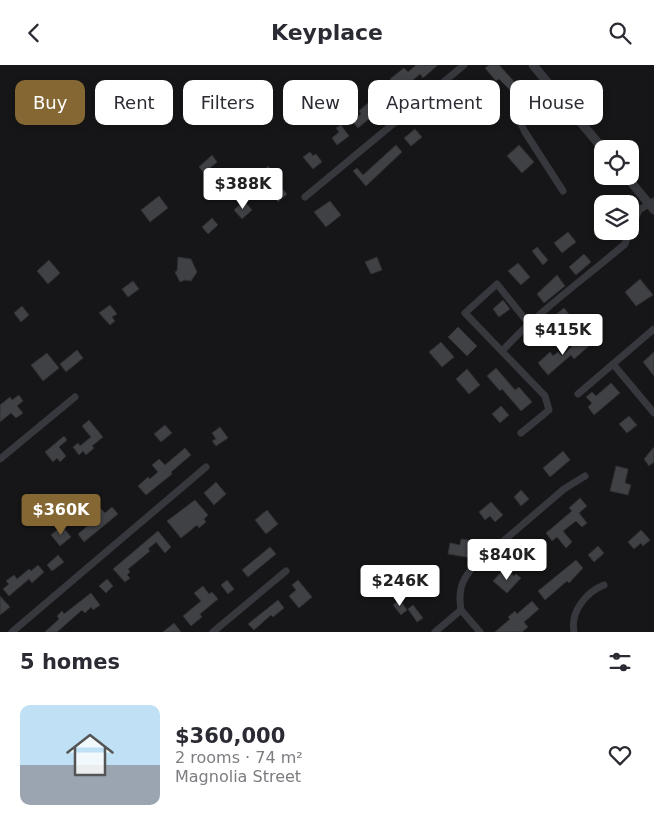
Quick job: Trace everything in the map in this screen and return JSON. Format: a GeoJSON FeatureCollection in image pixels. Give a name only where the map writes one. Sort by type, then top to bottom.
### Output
{"type":"FeatureCollection","features":[{"type":"Feature","properties":{"kind":"street"},"geometry":{"type":"LineString","coordinates":[[305,197],[464,65]]}},
{"type":"Feature","properties":{"kind":"street"},"geometry":{"type":"LineString","coordinates":[[534,65],[546,80]]}},
{"type":"Feature","properties":{"kind":"street"},"geometry":{"type":"LineString","coordinates":[[522,125],[563,191]]}},
{"type":"Feature","properties":{"kind":"street"},"geometry":{"type":"LineString","coordinates":[[583,125],[595,140]]}},
{"type":"Feature","properties":{"kind":"street"},"geometry":{"type":"LineString","coordinates":[[634,185],[653,205],[639,210]]}},
{"type":"Feature","properties":{"kind":"street"},"geometry":{"type":"LineString","coordinates":[[503,351],[529,324],[625,244],[627,240]]}},
{"type":"Feature","properties":{"kind":"street"},"geometry":{"type":"LineString","coordinates":[[521,433],[550,411],[545,396],[465,313],[497,284],[529,324]]}},
{"type":"Feature","properties":{"kind":"street"},"geometry":{"type":"LineString","coordinates":[[578,394],[654,329]]}},
{"type":"Feature","properties":{"kind":"street"},"geometry":{"type":"LineString","coordinates":[[613,364],[654,413]]}},
{"type":"Feature","properties":{"kind":"street"},"geometry":{"type":"LineString","coordinates":[[0,459],[75,397]]}},
{"type":"Feature","properties":{"kind":"street"},"geometry":{"type":"LineString","coordinates":[[12,632],[206,467]]}},
{"type":"Feature","properties":{"kind":"street"},"geometry":{"type":"LineString","coordinates":[[480,632],[461,610],[460,600],[464,578],[473,567],[564,489],[585,476]]}},
{"type":"Feature","properties":{"kind":"street"},"geometry":{"type":"LineString","coordinates":[[213,632],[286,571]]}},
{"type":"Feature","properties":{"kind":"street"},"geometry":{"type":"LineString","coordinates":[[574,632],[572,625],[584,599],[593,589],[604,585]]}},
{"type":"Feature","properties":{"kind":"street"},"geometry":{"type":"LineString","coordinates":[[435,632],[461,610]]}},
{"type":"Feature","properties":{"kind":"building"},"geometry":{"type":"Polygon","coordinates":[[[416,65],[438,65],[423,78],[420,74],[413,80],[390,79],[404,68],[408,72],[416,65]]]}},
{"type":"Feature","properties":{"kind":"building"},"geometry":{"type":"Polygon","coordinates":[[[489,65],[499,65],[513,80],[510,80],[510,90],[499,79],[495,80],[485,68],[489,65]]]}},
{"type":"Feature","properties":{"kind":"building"},"geometry":{"type":"Polygon","coordinates":[[[368,103],[368,120],[358,128],[355,125],[358,125],[358,116],[361,114],[359,111],[368,103]]]}},
{"type":"Feature","properties":{"kind":"building"},"geometry":{"type":"Polygon","coordinates":[[[341,125],[349,136],[337,145],[332,138],[339,132],[336,128],[341,125]]]}},
{"type":"Feature","properties":{"kind":"building"},"geometry":{"type":"Polygon","coordinates":[[[415,129],[422,137],[411,146],[404,138],[415,129]]]}},
{"type":"Feature","properties":{"kind":"building"},"geometry":{"type":"Polygon","coordinates":[[[396,145],[402,152],[366,186],[353,171],[357,168],[363,175],[396,145]]]}},
{"type":"Feature","properties":{"kind":"building"},"geometry":{"type":"Polygon","coordinates":[[[519,145],[534,162],[522,173],[507,156],[519,145]]]}},
{"type":"Feature","properties":{"kind":"building"},"geometry":{"type":"Polygon","coordinates":[[[310,152],[313,156],[316,154],[322,162],[313,169],[303,157],[310,152]]]}},
{"type":"Feature","properties":{"kind":"building"},"geometry":{"type":"Polygon","coordinates":[[[212,155],[217,162],[204,173],[199,167],[212,155]]]}},
{"type":"Feature","properties":{"kind":"building"},"geometry":{"type":"Polygon","coordinates":[[[268,166],[276,175],[272,178],[287,194],[278,202],[274,197],[272,199],[265,192],[272,186],[261,173],[268,166]]]}},
{"type":"Feature","properties":{"kind":"building"},"geometry":{"type":"Polygon","coordinates":[[[159,196],[168,208],[150,222],[141,210],[159,196]]]}},
{"type":"Feature","properties":{"kind":"building"},"geometry":{"type":"Polygon","coordinates":[[[244,201],[252,210],[242,219],[234,210],[244,201]]]}},
{"type":"Feature","properties":{"kind":"building"},"geometry":{"type":"Polygon","coordinates":[[[330,201],[341,215],[326,227],[314,212],[330,201]]]}},
{"type":"Feature","properties":{"kind":"building"},"geometry":{"type":"Polygon","coordinates":[[[212,218],[218,225],[208,234],[202,227],[212,218]]]}},
{"type":"Feature","properties":{"kind":"building"},"geometry":{"type":"Polygon","coordinates":[[[568,232],[576,242],[562,253],[554,243],[568,232]]]}},
{"type":"Feature","properties":{"kind":"building"},"geometry":{"type":"Polygon","coordinates":[[[537,247],[548,260],[543,265],[532,251],[537,247]]]}},
{"type":"Feature","properties":{"kind":"building"},"geometry":{"type":"Polygon","coordinates":[[[584,254],[591,262],[576,275],[569,267],[584,254]]]}},
{"type":"Feature","properties":{"kind":"building"},"geometry":{"type":"Polygon","coordinates":[[[178,257],[191,259],[197,272],[191,281],[185,280],[180,282],[175,272],[177,271],[178,257]]]}},
{"type":"Feature","properties":{"kind":"building"},"geometry":{"type":"Polygon","coordinates":[[[377,257],[382,270],[371,274],[365,262],[377,257]]]}},
{"type":"Feature","properties":{"kind":"building"},"geometry":{"type":"Polygon","coordinates":[[[49,260],[60,273],[48,284],[37,271],[49,260]]]}},
{"type":"Feature","properties":{"kind":"building"},"geometry":{"type":"Polygon","coordinates":[[[518,263],[530,277],[521,285],[508,271],[518,263]]]}},
{"type":"Feature","properties":{"kind":"building"},"geometry":{"type":"Polygon","coordinates":[[[557,275],[565,286],[544,303],[537,294],[557,275]]]}},
{"type":"Feature","properties":{"kind":"building"},"geometry":{"type":"Polygon","coordinates":[[[640,279],[653,295],[636,306],[625,292],[640,279]]]}},
{"type":"Feature","properties":{"kind":"building"},"geometry":{"type":"Polygon","coordinates":[[[133,281],[139,289],[128,297],[122,289],[133,281]]]}},
{"type":"Feature","properties":{"kind":"building"},"geometry":{"type":"Polygon","coordinates":[[[503,300],[510,309],[499,317],[493,309],[503,300]]]}},
{"type":"Feature","properties":{"kind":"building"},"geometry":{"type":"Polygon","coordinates":[[[110,305],[117,314],[112,317],[115,321],[110,325],[99,313],[110,305]]]}},
{"type":"Feature","properties":{"kind":"building"},"geometry":{"type":"Polygon","coordinates":[[[22,306],[29,315],[21,322],[14,313],[22,306]]]}},
{"type":"Feature","properties":{"kind":"building"},"geometry":{"type":"Polygon","coordinates":[[[564,308],[572,318],[562,326],[554,316],[564,308]]]}},
{"type":"Feature","properties":{"kind":"building"},"geometry":{"type":"Polygon","coordinates":[[[458,327],[477,346],[467,356],[448,337],[458,327]]]}},
{"type":"Feature","properties":{"kind":"building"},"geometry":{"type":"Polygon","coordinates":[[[582,337],[590,345],[574,359],[571,355],[548,375],[538,363],[550,352],[553,356],[558,352],[562,356],[582,337]]]}},
{"type":"Feature","properties":{"kind":"building"},"geometry":{"type":"Polygon","coordinates":[[[441,342],[454,357],[442,367],[429,352],[441,342]]]}},
{"type":"Feature","properties":{"kind":"building"},"geometry":{"type":"Polygon","coordinates":[[[77,350],[83,358],[66,372],[60,364],[77,350]]]}},
{"type":"Feature","properties":{"kind":"building"},"geometry":{"type":"Polygon","coordinates":[[[654,352],[654,376],[643,362],[654,352]]]}},
{"type":"Feature","properties":{"kind":"building"},"geometry":{"type":"Polygon","coordinates":[[[47,353],[59,368],[43,381],[31,365],[47,353]]]}},
{"type":"Feature","properties":{"kind":"building"},"geometry":{"type":"Polygon","coordinates":[[[496,368],[515,390],[519,387],[532,402],[521,411],[502,389],[500,391],[487,376],[496,368]]]}},
{"type":"Feature","properties":{"kind":"building"},"geometry":{"type":"Polygon","coordinates":[[[467,369],[480,385],[469,394],[456,379],[467,369]]]}},
{"type":"Feature","properties":{"kind":"building"},"geometry":{"type":"Polygon","coordinates":[[[611,383],[620,393],[594,415],[588,407],[592,403],[586,397],[592,392],[596,396],[611,383]]]}},
{"type":"Feature","properties":{"kind":"building"},"geometry":{"type":"Polygon","coordinates":[[[19,395],[23,401],[17,406],[23,413],[16,418],[11,413],[0,422],[0,405],[10,397],[12,400],[19,395]]]}},
{"type":"Feature","properties":{"kind":"building"},"geometry":{"type":"Polygon","coordinates":[[[501,406],[509,415],[500,423],[492,414],[501,406]]]}},
{"type":"Feature","properties":{"kind":"building"},"geometry":{"type":"Polygon","coordinates":[[[629,416],[637,425],[627,433],[619,424],[629,416]]]}},
{"type":"Feature","properties":{"kind":"building"},"geometry":{"type":"Polygon","coordinates":[[[89,420],[103,437],[92,446],[94,448],[86,455],[83,451],[79,455],[73,447],[78,443],[80,446],[91,437],[82,426],[89,420]]]}},
{"type":"Feature","properties":{"kind":"building"},"geometry":{"type":"Polygon","coordinates":[[[165,425],[172,433],[161,442],[154,434],[165,425]]]}},
{"type":"Feature","properties":{"kind":"building"},"geometry":{"type":"Polygon","coordinates":[[[220,427],[228,438],[216,446],[212,441],[216,439],[212,433],[220,427]]]}},
{"type":"Feature","properties":{"kind":"building"},"geometry":{"type":"Polygon","coordinates":[[[64,436],[67,440],[59,447],[66,456],[60,462],[57,458],[53,462],[45,452],[64,436]]]}},
{"type":"Feature","properties":{"kind":"building"},"geometry":{"type":"Polygon","coordinates":[[[654,447],[654,462],[649,466],[644,459],[654,447]]]}},
{"type":"Feature","properties":{"kind":"building"},"geometry":{"type":"Polygon","coordinates":[[[185,448],[191,455],[171,472],[172,474],[146,495],[138,486],[148,477],[150,479],[158,472],[152,465],[159,459],[165,465],[185,448]]]}},
{"type":"Feature","properties":{"kind":"building"},"geometry":{"type":"Polygon","coordinates":[[[563,451],[570,460],[550,477],[543,468],[563,451]]]}},
{"type":"Feature","properties":{"kind":"building"},"geometry":{"type":"Polygon","coordinates":[[[616,466],[628,469],[625,483],[631,485],[628,495],[610,491],[616,466]]]}},
{"type":"Feature","properties":{"kind":"building"},"geometry":{"type":"Polygon","coordinates":[[[216,482],[226,494],[214,505],[204,493],[216,482]]]}},
{"type":"Feature","properties":{"kind":"building"},"geometry":{"type":"Polygon","coordinates":[[[521,490],[529,499],[521,506],[514,497],[521,490]]]}},
{"type":"Feature","properties":{"kind":"building"},"geometry":{"type":"Polygon","coordinates":[[[580,498],[587,506],[579,513],[587,523],[582,527],[576,521],[563,531],[572,542],[566,548],[557,537],[552,541],[546,533],[572,511],[569,508],[580,498]]]}},
{"type":"Feature","properties":{"kind":"building"},"geometry":{"type":"Polygon","coordinates":[[[195,500],[208,515],[204,519],[206,522],[199,528],[197,525],[181,538],[167,521],[195,500]]]}},
{"type":"Feature","properties":{"kind":"building"},"geometry":{"type":"Polygon","coordinates":[[[491,502],[503,515],[495,522],[490,516],[485,520],[479,512],[491,502]]]}},
{"type":"Feature","properties":{"kind":"building"},"geometry":{"type":"Polygon","coordinates":[[[99,507],[105,513],[112,507],[118,514],[84,542],[78,534],[97,518],[92,512],[99,507]]]}},
{"type":"Feature","properties":{"kind":"building"},"geometry":{"type":"Polygon","coordinates":[[[267,510],[278,524],[266,534],[255,520],[267,510]]]}},
{"type":"Feature","properties":{"kind":"building"},"geometry":{"type":"Polygon","coordinates":[[[62,526],[71,537],[60,546],[51,535],[62,526]]]}},
{"type":"Feature","properties":{"kind":"building"},"geometry":{"type":"Polygon","coordinates":[[[641,530],[650,540],[643,546],[641,543],[634,549],[628,542],[641,530]]]}},
{"type":"Feature","properties":{"kind":"building"},"geometry":{"type":"Polygon","coordinates":[[[158,531],[171,547],[165,553],[156,542],[148,549],[150,551],[128,569],[130,572],[127,575],[130,578],[125,582],[113,569],[158,531]]]}},
{"type":"Feature","properties":{"kind":"building"},"geometry":{"type":"Polygon","coordinates":[[[461,539],[475,541],[472,558],[448,554],[450,543],[460,545],[461,539]]]}},
{"type":"Feature","properties":{"kind":"building"},"geometry":{"type":"Polygon","coordinates":[[[598,546],[604,553],[594,562],[588,555],[598,546]]]}},
{"type":"Feature","properties":{"kind":"building"},"geometry":{"type":"Polygon","coordinates":[[[270,547],[276,554],[248,577],[242,570],[270,547]]]}},
{"type":"Feature","properties":{"kind":"building"},"geometry":{"type":"Polygon","coordinates":[[[58,555],[64,562],[52,571],[47,565],[58,555]]]}},
{"type":"Feature","properties":{"kind":"building"},"geometry":{"type":"Polygon","coordinates":[[[576,560],[583,568],[569,583],[567,581],[545,600],[538,591],[576,560]]]}},
{"type":"Feature","properties":{"kind":"building"},"geometry":{"type":"Polygon","coordinates":[[[38,565],[44,572],[32,583],[29,579],[9,596],[3,589],[9,584],[6,581],[14,575],[17,579],[29,569],[31,571],[38,565]]]}},
{"type":"Feature","properties":{"kind":"building"},"geometry":{"type":"Polygon","coordinates":[[[502,571],[507,576],[510,573],[514,576],[516,574],[521,578],[507,593],[493,581],[502,571]]]}},
{"type":"Feature","properties":{"kind":"building"},"geometry":{"type":"Polygon","coordinates":[[[107,579],[113,586],[106,593],[99,586],[107,579]]]}},
{"type":"Feature","properties":{"kind":"building"},"geometry":{"type":"Polygon","coordinates":[[[227,580],[234,589],[228,594],[221,585],[227,580]]]}},
{"type":"Feature","properties":{"kind":"building"},"geometry":{"type":"Polygon","coordinates":[[[298,580],[312,597],[299,608],[289,596],[296,590],[292,585],[298,580]]]}},
{"type":"Feature","properties":{"kind":"building"},"geometry":{"type":"Polygon","coordinates":[[[203,586],[209,594],[212,592],[218,599],[200,614],[202,617],[191,626],[183,616],[201,601],[194,593],[203,586]]]}},
{"type":"Feature","properties":{"kind":"building"},"geometry":{"type":"Polygon","coordinates":[[[91,593],[100,605],[93,610],[91,607],[85,613],[82,610],[57,632],[45,632],[59,619],[57,616],[62,611],[64,614],[91,593]]]}},
{"type":"Feature","properties":{"kind":"building"},"geometry":{"type":"Polygon","coordinates":[[[0,596],[10,607],[0,615],[0,596]]]}},
{"type":"Feature","properties":{"kind":"building"},"geometry":{"type":"Polygon","coordinates":[[[278,600],[284,608],[273,617],[271,615],[254,630],[248,624],[278,600]]]}},
{"type":"Feature","properties":{"kind":"building"},"geometry":{"type":"Polygon","coordinates":[[[400,600],[407,610],[401,615],[393,605],[400,600]]]}},
{"type":"Feature","properties":{"kind":"building"},"geometry":{"type":"Polygon","coordinates":[[[532,601],[539,609],[524,622],[528,627],[522,632],[495,632],[510,619],[508,617],[515,611],[517,614],[532,601]]]}},
{"type":"Feature","properties":{"kind":"building"},"geometry":{"type":"Polygon","coordinates":[[[413,605],[423,618],[417,622],[408,609],[413,605]]]}},
{"type":"Feature","properties":{"kind":"building"},"geometry":{"type":"Polygon","coordinates":[[[174,623],[181,632],[163,632],[174,623]]]}}]}
